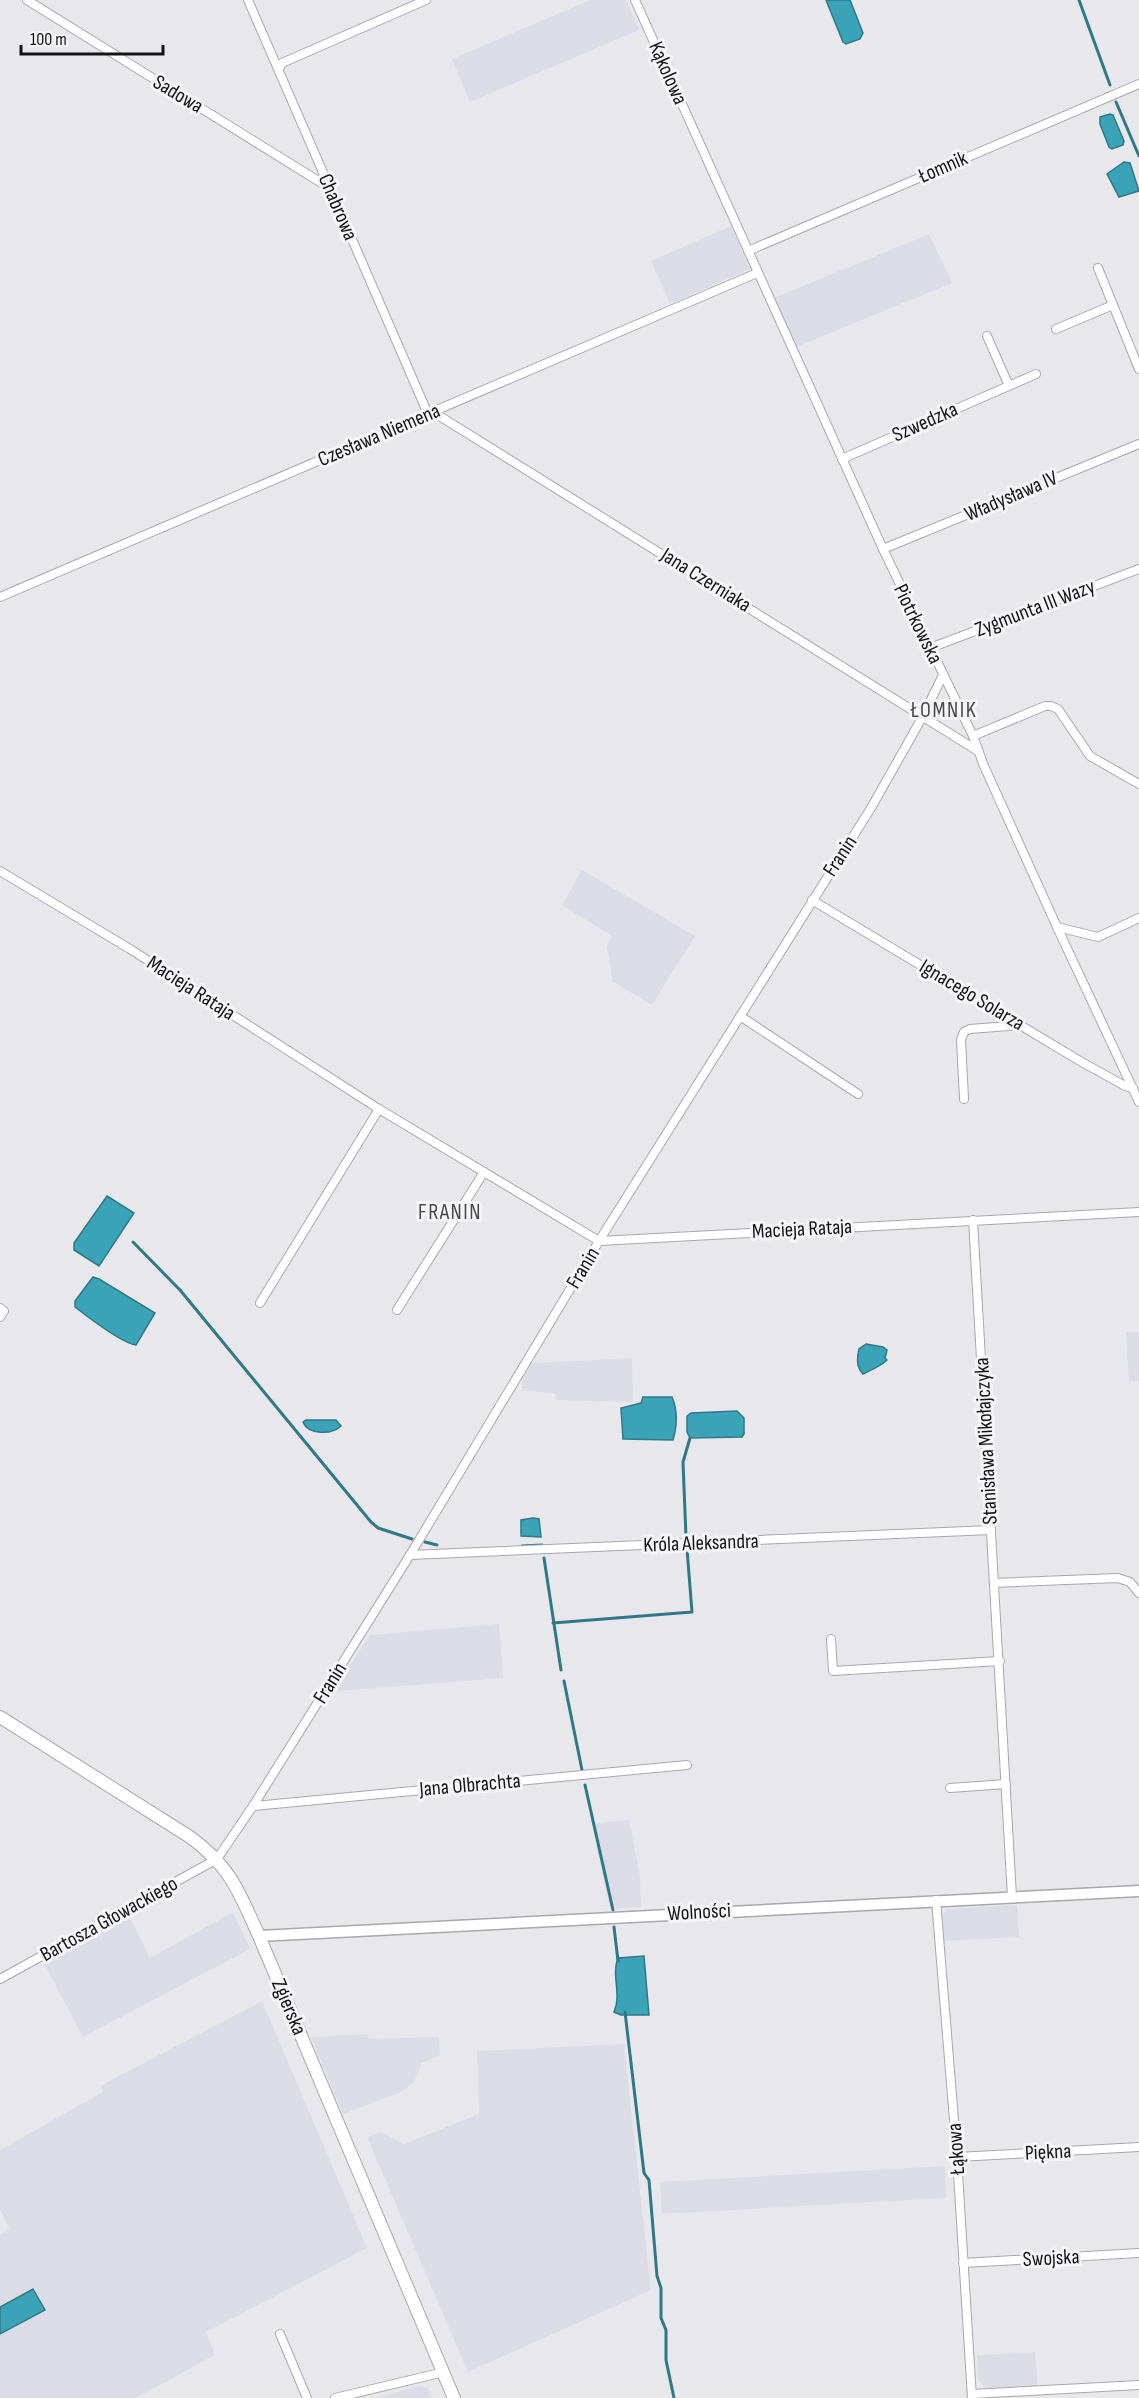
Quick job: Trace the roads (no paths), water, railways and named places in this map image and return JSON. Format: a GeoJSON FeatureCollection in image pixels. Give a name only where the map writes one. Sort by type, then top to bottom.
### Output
{"type":"FeatureCollection","features":[{"type":"Feature","properties":{"kind":"main road","name":"Zgierska"},"geometry":{"type":"LineString","coordinates":[[0,1717],[190,1837],[217,1859],[234,1882],[259,1936],[454,2398]]}},
{"type":"Feature","properties":{"kind":"street","name":"Sadowa"},"geometry":{"type":"LineString","coordinates":[[27,0],[304,174],[329,187]]}},
{"type":"Feature","properties":{"kind":"street","name":"Chabrowa"},"geometry":{"type":"LineString","coordinates":[[248,0],[431,413]]}},
{"type":"Feature","properties":{"kind":"street"},"geometry":{"type":"LineString","coordinates":[[279,69],[282,63],[426,0]]}},
{"type":"Feature","properties":{"kind":"street","name":"Kąkolowa"},"geometry":{"type":"LineString","coordinates":[[635,0],[700,145]]}},
{"type":"Feature","properties":{"kind":"street","name":"Łomnik"},"geometry":{"type":"LineString","coordinates":[[748,251],[1139,84]]}},
{"type":"Feature","properties":{"kind":"street","name":"Piotrkowska"},"geometry":{"type":"LineString","coordinates":[[700,145],[883,549],[973,736],[1057,927],[1139,1102]]}},
{"type":"Feature","properties":{"kind":"street"},"geometry":{"type":"LineString","coordinates":[[1098,268],[1139,369]]}},
{"type":"Feature","properties":{"kind":"street","name":"Czesława Niemena"},"geometry":{"type":"LineString","coordinates":[[0,597],[757,273]]}},
{"type":"Feature","properties":{"kind":"street"},"geometry":{"type":"LineString","coordinates":[[1056,329],[1113,305]]}},
{"type":"Feature","properties":{"kind":"street"},"geometry":{"type":"LineString","coordinates":[[987,336],[1009,386]]}},
{"type":"Feature","properties":{"kind":"street","name":"Szwedzka"},"geometry":{"type":"LineString","coordinates":[[842,459],[1036,374]]}},
{"type":"Feature","properties":{"kind":"street","name":"Jana Czerniaka"},"geometry":{"type":"LineString","coordinates":[[431,413],[978,751]]}},
{"type":"Feature","properties":{"kind":"street","name":"Władysława IV"},"geometry":{"type":"LineString","coordinates":[[883,549],[1139,444]]}},
{"type":"Feature","properties":{"kind":"street","name":"Zygmunta III Wazy"},"geometry":{"type":"LineString","coordinates":[[930,648],[1139,569]]}},
{"type":"Feature","properties":{"kind":"street","name":"Franin"},"geometry":{"type":"LineString","coordinates":[[217,1859],[253,1806],[410,1555],[599,1241],[871,808],[923,716],[943,675]]}},
{"type":"Feature","properties":{"kind":"street"},"geometry":{"type":"LineString","coordinates":[[973,736],[1051,705],[1058,709],[1090,756],[1139,783]]}},
{"type":"Feature","properties":{"kind":"street","name":"Macieja Rataja"},"geometry":{"type":"LineString","coordinates":[[0,871],[130,949],[379,1109],[599,1241],[1139,1212]]}},
{"type":"Feature","properties":{"kind":"street","name":"Ignacego Solarza"},"geometry":{"type":"LineString","coordinates":[[813,900],[1080,1061],[1125,1086],[1133,1088]]}},
{"type":"Feature","properties":{"kind":"street"},"geometry":{"type":"LineString","coordinates":[[1057,927],[1098,937],[1139,918]]}},
{"type":"Feature","properties":{"kind":"street"},"geometry":{"type":"LineString","coordinates":[[740,1016],[858,1094]]}},
{"type":"Feature","properties":{"kind":"street"},"geometry":{"type":"LineString","coordinates":[[964,1099],[961,1040],[964,1032],[970,1029],[1022,1025]]}},
{"type":"Feature","properties":{"kind":"street"},"geometry":{"type":"LineString","coordinates":[[260,1303],[379,1109]]}},
{"type":"Feature","properties":{"kind":"street"},"geometry":{"type":"LineString","coordinates":[[397,1310],[484,1172]]}},
{"type":"Feature","properties":{"kind":"street","name":"Stanisława Mikołajczyka"},"geometry":{"type":"LineString","coordinates":[[973,1220],[1012,1897]]}},
{"type":"Feature","properties":{"kind":"street"},"geometry":{"type":"LineString","coordinates":[[0,1308],[4,1311],[0,1317]]}},
{"type":"Feature","properties":{"kind":"street","name":"Króla Aleksandra"},"geometry":{"type":"LineString","coordinates":[[410,1555],[991,1530]]}},
{"type":"Feature","properties":{"kind":"street"},"geometry":{"type":"LineString","coordinates":[[994,1583],[1118,1578],[1130,1582],[1139,1593]]}},
{"type":"Feature","properties":{"kind":"street"},"geometry":{"type":"LineString","coordinates":[[831,1639],[833,1671],[1000,1661]]}},
{"type":"Feature","properties":{"kind":"street","name":"Jana Olbrachta"},"geometry":{"type":"LineString","coordinates":[[253,1806],[687,1765]]}},
{"type":"Feature","properties":{"kind":"street"},"geometry":{"type":"LineString","coordinates":[[950,1788],[1006,1784]]}},
{"type":"Feature","properties":{"kind":"street","name":"Bartosza Głowackiego"},"geometry":{"type":"LineString","coordinates":[[0,1979],[217,1859]]}},
{"type":"Feature","properties":{"kind":"street","name":"Wolności"},"geometry":{"type":"LineString","coordinates":[[259,1936],[1139,1891]]}},
{"type":"Feature","properties":{"kind":"street","name":"Łąkowa"},"geometry":{"type":"LineString","coordinates":[[936,1900],[957,2157],[972,2396]]}},
{"type":"Feature","properties":{"kind":"street","name":"Piękna"},"geometry":{"type":"LineString","coordinates":[[957,2157],[1139,2146]]}},
{"type":"Feature","properties":{"kind":"street","name":"Swojska"},"geometry":{"type":"LineString","coordinates":[[963,2263],[1139,2253]]}},
{"type":"Feature","properties":{"kind":"street"},"geometry":{"type":"LineString","coordinates":[[280,2334],[307,2398]]}},
{"type":"Feature","properties":{"kind":"street"},"geometry":{"type":"LineString","coordinates":[[335,2398],[444,2372]]}},
{"type":"Feature","properties":{"kind":"street"},"geometry":{"type":"LineString","coordinates":[[972,2396],[1139,2385]]}},
{"type":"Feature","properties":{"kind":"water"},"geometry":{"type":"Polygon","coordinates":[[[826,0],[850,0],[863,33],[860,39],[846,44],[843,42],[826,0]]]}},
{"type":"Feature","properties":{"kind":"water"},"geometry":{"type":"Polygon","coordinates":[[[1113,115],[1124,141],[1123,145],[1112,149],[1109,147],[1100,124],[1100,117],[1113,115]]]}},
{"type":"Feature","properties":{"kind":"water"},"geometry":{"type":"Polygon","coordinates":[[[1124,162],[1130,163],[1139,191],[1119,197],[1107,174],[1124,162]]]}},
{"type":"Feature","properties":{"kind":"water"},"geometry":{"type":"Polygon","coordinates":[[[107,1196],[134,1213],[99,1266],[74,1250],[74,1243],[107,1196]]]}},
{"type":"Feature","properties":{"kind":"water"},"geometry":{"type":"Polygon","coordinates":[[[93,1277],[155,1313],[136,1345],[114,1335],[75,1307],[75,1301],[93,1277]]]}},
{"type":"Feature","properties":{"kind":"water"},"geometry":{"type":"Polygon","coordinates":[[[866,1344],[887,1350],[885,1358],[887,1360],[863,1374],[858,1365],[858,1356],[859,1349],[866,1344]]]}},
{"type":"Feature","properties":{"kind":"water"},"geometry":{"type":"Polygon","coordinates":[[[643,1397],[672,1397],[676,1418],[673,1440],[623,1439],[621,1408],[641,1403],[643,1397]]]}},
{"type":"Feature","properties":{"kind":"water"},"geometry":{"type":"Polygon","coordinates":[[[737,1411],[744,1418],[742,1437],[690,1438],[687,1432],[687,1416],[691,1413],[737,1411]]]}},
{"type":"Feature","properties":{"kind":"water"},"geometry":{"type":"Polygon","coordinates":[[[306,1420],[336,1420],[341,1426],[332,1431],[320,1432],[306,1426],[303,1422],[306,1420]]]}},
{"type":"Feature","properties":{"kind":"water"},"geometry":{"type":"Polygon","coordinates":[[[539,1519],[541,1537],[521,1536],[521,1520],[539,1519]]]}},
{"type":"Feature","properties":{"kind":"water"},"geometry":{"type":"Polygon","coordinates":[[[644,1956],[649,2015],[621,2015],[614,2012],[617,1998],[616,1964],[618,1958],[644,1956]]]}},
{"type":"Feature","properties":{"kind":"water"},"geometry":{"type":"Polygon","coordinates":[[[33,2289],[45,2310],[0,2334],[0,2307],[33,2289]]]}},
{"type":"Feature","properties":{"kind":"waterway"},"geometry":{"type":"LineString","coordinates":[[1079,0],[1110,85]]}},
{"type":"Feature","properties":{"kind":"waterway"},"geometry":{"type":"LineString","coordinates":[[1116,102],[1139,156]]}},
{"type":"Feature","properties":{"kind":"waterway"},"geometry":{"type":"LineString","coordinates":[[133,1242],[180,1290],[371,1522],[378,1528],[412,1539]]}},
{"type":"Feature","properties":{"kind":"waterway"},"geometry":{"type":"LineString","coordinates":[[686,1537],[683,1462],[690,1438]]}},
{"type":"Feature","properties":{"kind":"waterway"},"geometry":{"type":"LineString","coordinates":[[425,1542],[437,1545]]}},
{"type":"Feature","properties":{"kind":"waterway"},"geometry":{"type":"LineString","coordinates":[[522,1546],[542,1545]]}},
{"type":"Feature","properties":{"kind":"waterway"},"geometry":{"type":"LineString","coordinates":[[553,1623],[692,1612],[687,1549]]}},
{"type":"Feature","properties":{"kind":"waterway"},"geometry":{"type":"LineString","coordinates":[[544,1558],[561,1670]]}},
{"type":"Feature","properties":{"kind":"waterway"},"geometry":{"type":"LineString","coordinates":[[564,1681],[582,1770]]}},
{"type":"Feature","properties":{"kind":"waterway"},"geometry":{"type":"LineString","coordinates":[[585,1785],[613,1910]]}},
{"type":"Feature","properties":{"kind":"waterway"},"geometry":{"type":"LineString","coordinates":[[614,1927],[618,1961]]}},
{"type":"Feature","properties":{"kind":"waterway"},"geometry":{"type":"LineString","coordinates":[[625,2012],[644,2173],[649,2180],[657,2276],[661,2288],[661,2318],[666,2330],[666,2360],[674,2398]]}},
{"type":"Feature","properties":{"kind":"district","name":"ŁOMNIK"},"geometry":{"type":"Point","coordinates":[944,710]}},
{"type":"Feature","properties":{"kind":"district","name":"FRANIN"},"geometry":{"type":"Point","coordinates":[450,1212]}}]}
